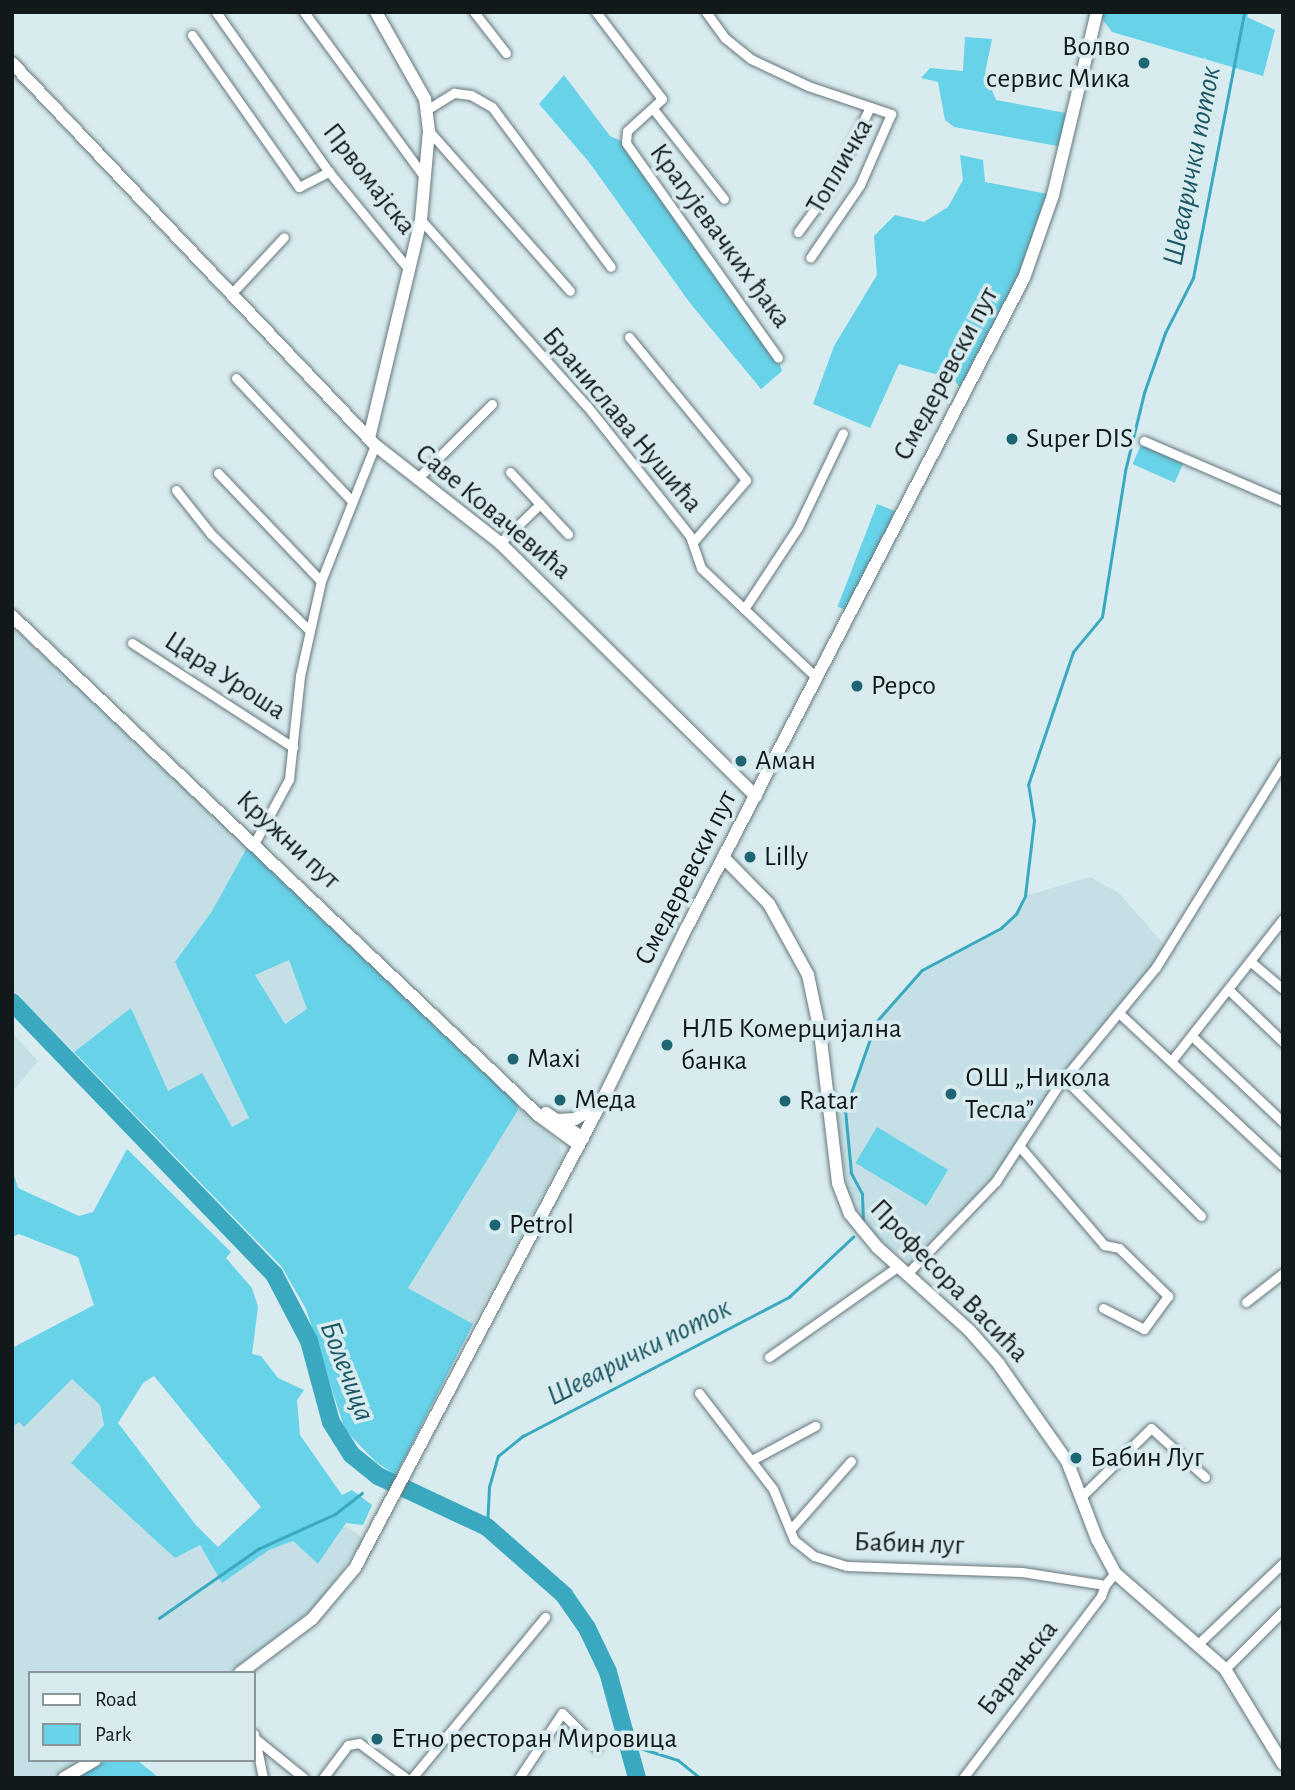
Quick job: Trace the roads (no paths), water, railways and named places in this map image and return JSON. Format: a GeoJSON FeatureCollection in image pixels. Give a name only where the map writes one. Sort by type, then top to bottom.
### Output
{"type":"FeatureCollection","features":[{"type":"Feature","properties":{"kind":"main road"},"geometry":{"type":"LineString","coordinates":[[376,12],[428,109],[426,179],[421,220],[407,267]]}},
{"type":"Feature","properties":{"kind":"main road","name":"Смедеревски пут"},"geometry":{"type":"LineString","coordinates":[[243,1671],[292,1637],[331,1601],[361,1557],[601,1103],[723,857],[1024,278],[1053,195],[1097,12]]}},
{"type":"Feature","properties":{"kind":"main road","name":"Саве Ковачевића"},"geometry":{"type":"LineString","coordinates":[[12,63],[372,441],[500,542],[756,796]]}},
{"type":"Feature","properties":{"kind":"main road","name":"Првомајска"},"geometry":{"type":"LineString","coordinates":[[372,441],[407,267]]}},
{"type":"Feature","properties":{"kind":"main road","name":"Кружни пут"},"geometry":{"type":"LineString","coordinates":[[12,616],[528,1102],[581,1141]]}},
{"type":"Feature","properties":{"kind":"main road","name":"Професора Васића"},"geometry":{"type":"LineString","coordinates":[[723,857],[769,904],[800,955],[820,1032],[841,1194],[854,1220],[901,1271],[969,1329],[998,1363],[1067,1461],[1115,1573],[1226,1669],[1283,1764]]}},
{"type":"Feature","properties":{"kind":"main road"},"geometry":{"type":"LineString","coordinates":[[567,1167],[566,1147],[556,1125],[575,1119],[601,1103]]}},
{"type":"Feature","properties":{"kind":"main road"},"geometry":{"type":"LineString","coordinates":[[64,1778],[92,1762]]}},
{"type":"Feature","properties":{"kind":"street","name":"Првомајска"},"geometry":{"type":"LineString","coordinates":[[216,12],[329,172],[407,267]]}},
{"type":"Feature","properties":{"kind":"street"},"geometry":{"type":"LineString","coordinates":[[304,12],[426,179]]}},
{"type":"Feature","properties":{"kind":"street"},"geometry":{"type":"LineString","coordinates":[[474,12],[506,53]]}},
{"type":"Feature","properties":{"kind":"street","name":"Крагујевачких ђака"},"geometry":{"type":"LineString","coordinates":[[596,12],[661,94],[662,103],[627,131],[626,143],[778,358]]}},
{"type":"Feature","properties":{"kind":"street","name":"Топличка"},"geometry":{"type":"LineString","coordinates":[[706,12],[725,38],[751,59],[808,86],[889,113],[892,121],[860,185],[810,258]]}},
{"type":"Feature","properties":{"kind":"street"},"geometry":{"type":"LineString","coordinates":[[192,35],[299,187],[329,172]]}},
{"type":"Feature","properties":{"kind":"street"},"geometry":{"type":"LineString","coordinates":[[428,109],[454,93],[471,95],[492,107],[611,267]]}},
{"type":"Feature","properties":{"kind":"street","name":"Топличка"},"geometry":{"type":"LineString","coordinates":[[798,232],[831,187],[870,107]]}},
{"type":"Feature","properties":{"kind":"street"},"geometry":{"type":"LineString","coordinates":[[654,110],[724,199]]}},
{"type":"Feature","properties":{"kind":"street"},"geometry":{"type":"LineString","coordinates":[[429,131],[570,291]]}},
{"type":"Feature","properties":{"kind":"street","name":"Бранислава Нушића"},"geometry":{"type":"LineString","coordinates":[[421,220],[579,397],[693,542],[701,568],[816,677]]}},
{"type":"Feature","properties":{"kind":"street"},"geometry":{"type":"LineString","coordinates":[[232,292],[284,237]]}},
{"type":"Feature","properties":{"kind":"street"},"geometry":{"type":"LineString","coordinates":[[629,337],[746,480],[693,542]]}},
{"type":"Feature","properties":{"kind":"street"},"geometry":{"type":"LineString","coordinates":[[236,378],[352,501]]}},
{"type":"Feature","properties":{"kind":"street"},"geometry":{"type":"LineString","coordinates":[[417,478],[492,404]]}},
{"type":"Feature","properties":{"kind":"street"},"geometry":{"type":"LineString","coordinates":[[744,609],[785,549],[843,433]]}},
{"type":"Feature","properties":{"kind":"street","name":"Првомајска"},"geometry":{"type":"LineString","coordinates":[[255,842],[284,794],[309,630],[321,581],[372,441]]}},
{"type":"Feature","properties":{"kind":"street"},"geometry":{"type":"LineString","coordinates":[[1144,441],[1283,501]]}},
{"type":"Feature","properties":{"kind":"street"},"geometry":{"type":"LineString","coordinates":[[510,472],[568,534]]}},
{"type":"Feature","properties":{"kind":"street"},"geometry":{"type":"LineString","coordinates":[[218,473],[321,581]]}},
{"type":"Feature","properties":{"kind":"street"},"geometry":{"type":"LineString","coordinates":[[176,490],[211,534],[309,630]]}},
{"type":"Feature","properties":{"kind":"street"},"geometry":{"type":"LineString","coordinates":[[500,542],[540,504]]}},
{"type":"Feature","properties":{"kind":"street","name":"Цара Уроша"},"geometry":{"type":"LineString","coordinates":[[132,643],[293,747]]}},
{"type":"Feature","properties":{"kind":"street"},"geometry":{"type":"LineString","coordinates":[[769,1357],[901,1271],[965,1217],[1021,1148],[1065,1079],[1120,1014],[1206,892],[1283,762]]}},
{"type":"Feature","properties":{"kind":"street"},"geometry":{"type":"LineString","coordinates":[[1172,1060],[1230,991],[1283,919]]}},
{"type":"Feature","properties":{"kind":"street"},"geometry":{"type":"LineString","coordinates":[[1251,962],[1283,989]]}},
{"type":"Feature","properties":{"kind":"street"},"geometry":{"type":"LineString","coordinates":[[1230,991],[1283,1042]]}},
{"type":"Feature","properties":{"kind":"street"},"geometry":{"type":"LineString","coordinates":[[1120,1014],[1283,1166]]}},
{"type":"Feature","properties":{"kind":"street"},"geometry":{"type":"LineString","coordinates":[[1193,1037],[1283,1122]]}},
{"type":"Feature","properties":{"kind":"street"},"geometry":{"type":"LineString","coordinates":[[1065,1079],[1201,1216]]}},
{"type":"Feature","properties":{"kind":"street"},"geometry":{"type":"LineString","coordinates":[[1021,1148],[1104,1245],[1119,1248],[1168,1296],[1144,1329],[1103,1308]]}},
{"type":"Feature","properties":{"kind":"street"},"geometry":{"type":"LineString","coordinates":[[1246,1302],[1283,1273]]}},
{"type":"Feature","properties":{"kind":"street","name":"Бабин луг"},"geometry":{"type":"LineString","coordinates":[[699,1392],[780,1499],[790,1530],[801,1549],[847,1566],[1022,1572],[1105,1585]]}},
{"type":"Feature","properties":{"kind":"street"},"geometry":{"type":"LineString","coordinates":[[752,1460],[816,1426]]}},
{"type":"Feature","properties":{"kind":"street"},"geometry":{"type":"LineString","coordinates":[[1081,1497],[1151,1428],[1205,1477]]}},
{"type":"Feature","properties":{"kind":"street"},"geometry":{"type":"LineString","coordinates":[[790,1530],[851,1461]]}},
{"type":"Feature","properties":{"kind":"street"},"geometry":{"type":"LineString","coordinates":[[1198,1644],[1283,1563]]}},
{"type":"Feature","properties":{"kind":"street"},"geometry":{"type":"LineString","coordinates":[[1105,1585],[1115,1573]]}},
{"type":"Feature","properties":{"kind":"street","name":"Барањска"},"geometry":{"type":"LineString","coordinates":[[963,1778],[1101,1596],[1105,1585]]}},
{"type":"Feature","properties":{"kind":"street"},"geometry":{"type":"LineString","coordinates":[[1226,1669],[1283,1611]]}},
{"type":"Feature","properties":{"kind":"street"},"geometry":{"type":"LineString","coordinates":[[412,1778],[545,1617]]}},
{"type":"Feature","properties":{"kind":"street"},"geometry":{"type":"LineString","coordinates":[[519,1778],[562,1713],[597,1748]]}},
{"type":"Feature","properties":{"kind":"street"},"geometry":{"type":"LineString","coordinates":[[256,1738],[304,1778]]}},
{"type":"Feature","properties":{"kind":"street"},"geometry":{"type":"LineString","coordinates":[[256,1742],[263,1778]]}},
{"type":"Feature","properties":{"kind":"street"},"geometry":{"type":"LineString","coordinates":[[323,1778],[348,1745],[359,1743],[406,1778]]}},
{"type":"Feature","properties":{"kind":"waterway","name":"Шеварички поток"},"geometry":{"type":"LineString","coordinates":[[863,1223],[862,1194],[851,1173],[845,1110],[876,1022],[922,970],[1001,928],[1016,914],[1025,896],[1034,821],[1028,785],[1073,652],[1102,617],[1125,471],[1144,393],[1165,333],[1193,278],[1244,12]]}},
{"type":"Feature","properties":{"kind":"waterway","name":"Болечица"},"geometry":{"type":"LineString","coordinates":[[12,1002],[274,1274],[309,1341],[331,1422],[352,1455],[378,1476],[487,1527],[564,1595],[587,1628],[608,1672],[637,1778]]}},
{"type":"Feature","properties":{"kind":"waterway","name":"Шеварички поток"},"geometry":{"type":"LineString","coordinates":[[487,1527],[489,1487],[498,1456],[523,1436],[789,1297],[853,1237]]}},
{"type":"Feature","properties":{"kind":"waterway","name":"Болечица"},"geometry":{"type":"LineString","coordinates":[[373,1482],[378,1476]]}},
{"type":"Feature","properties":{"kind":"waterway"},"geometry":{"type":"LineString","coordinates":[[159,1618],[258,1549],[335,1514],[362,1493]]}},
{"type":"Feature","properties":{"kind":"waterway","name":"Болечица"},"geometry":{"type":"LineString","coordinates":[[638,1738],[637,1747],[678,1760],[700,1778]]}},
{"type":"Feature","properties":{"kind":"place","name":"Волво сервис Мика"},"geometry":{"type":"Point","coordinates":[1144,63]}},
{"type":"Feature","properties":{"kind":"place","name":"Super DIS"},"geometry":{"type":"Point","coordinates":[1012,439]}},
{"type":"Feature","properties":{"kind":"place","name":"Pepco"},"geometry":{"type":"Point","coordinates":[857,686]}},
{"type":"Feature","properties":{"kind":"place","name":"Аман"},"geometry":{"type":"Point","coordinates":[741,761]}},
{"type":"Feature","properties":{"kind":"place","name":"Lilly"},"geometry":{"type":"Point","coordinates":[750,857]}},
{"type":"Feature","properties":{"kind":"place","name":"НЛБ Комерцијална банка"},"geometry":{"type":"Point","coordinates":[667,1045]}},
{"type":"Feature","properties":{"kind":"place","name":"Maxi"},"geometry":{"type":"Point","coordinates":[513,1059]}},
{"type":"Feature","properties":{"kind":"place","name":"ОШ „Никола Тесла”"},"geometry":{"type":"Point","coordinates":[951,1094]}},
{"type":"Feature","properties":{"kind":"place","name":"Меда"},"geometry":{"type":"Point","coordinates":[560,1100]}},
{"type":"Feature","properties":{"kind":"place","name":"Ratar"},"geometry":{"type":"Point","coordinates":[785,1101]}},
{"type":"Feature","properties":{"kind":"place","name":"Petrol"},"geometry":{"type":"Point","coordinates":[495,1225]}},
{"type":"Feature","properties":{"kind":"place","name":"Бабин Луг"},"geometry":{"type":"Point","coordinates":[1076,1458]}},
{"type":"Feature","properties":{"kind":"place","name":"Етно ресторан Мировица"},"geometry":{"type":"Point","coordinates":[377,1739]}}]}
